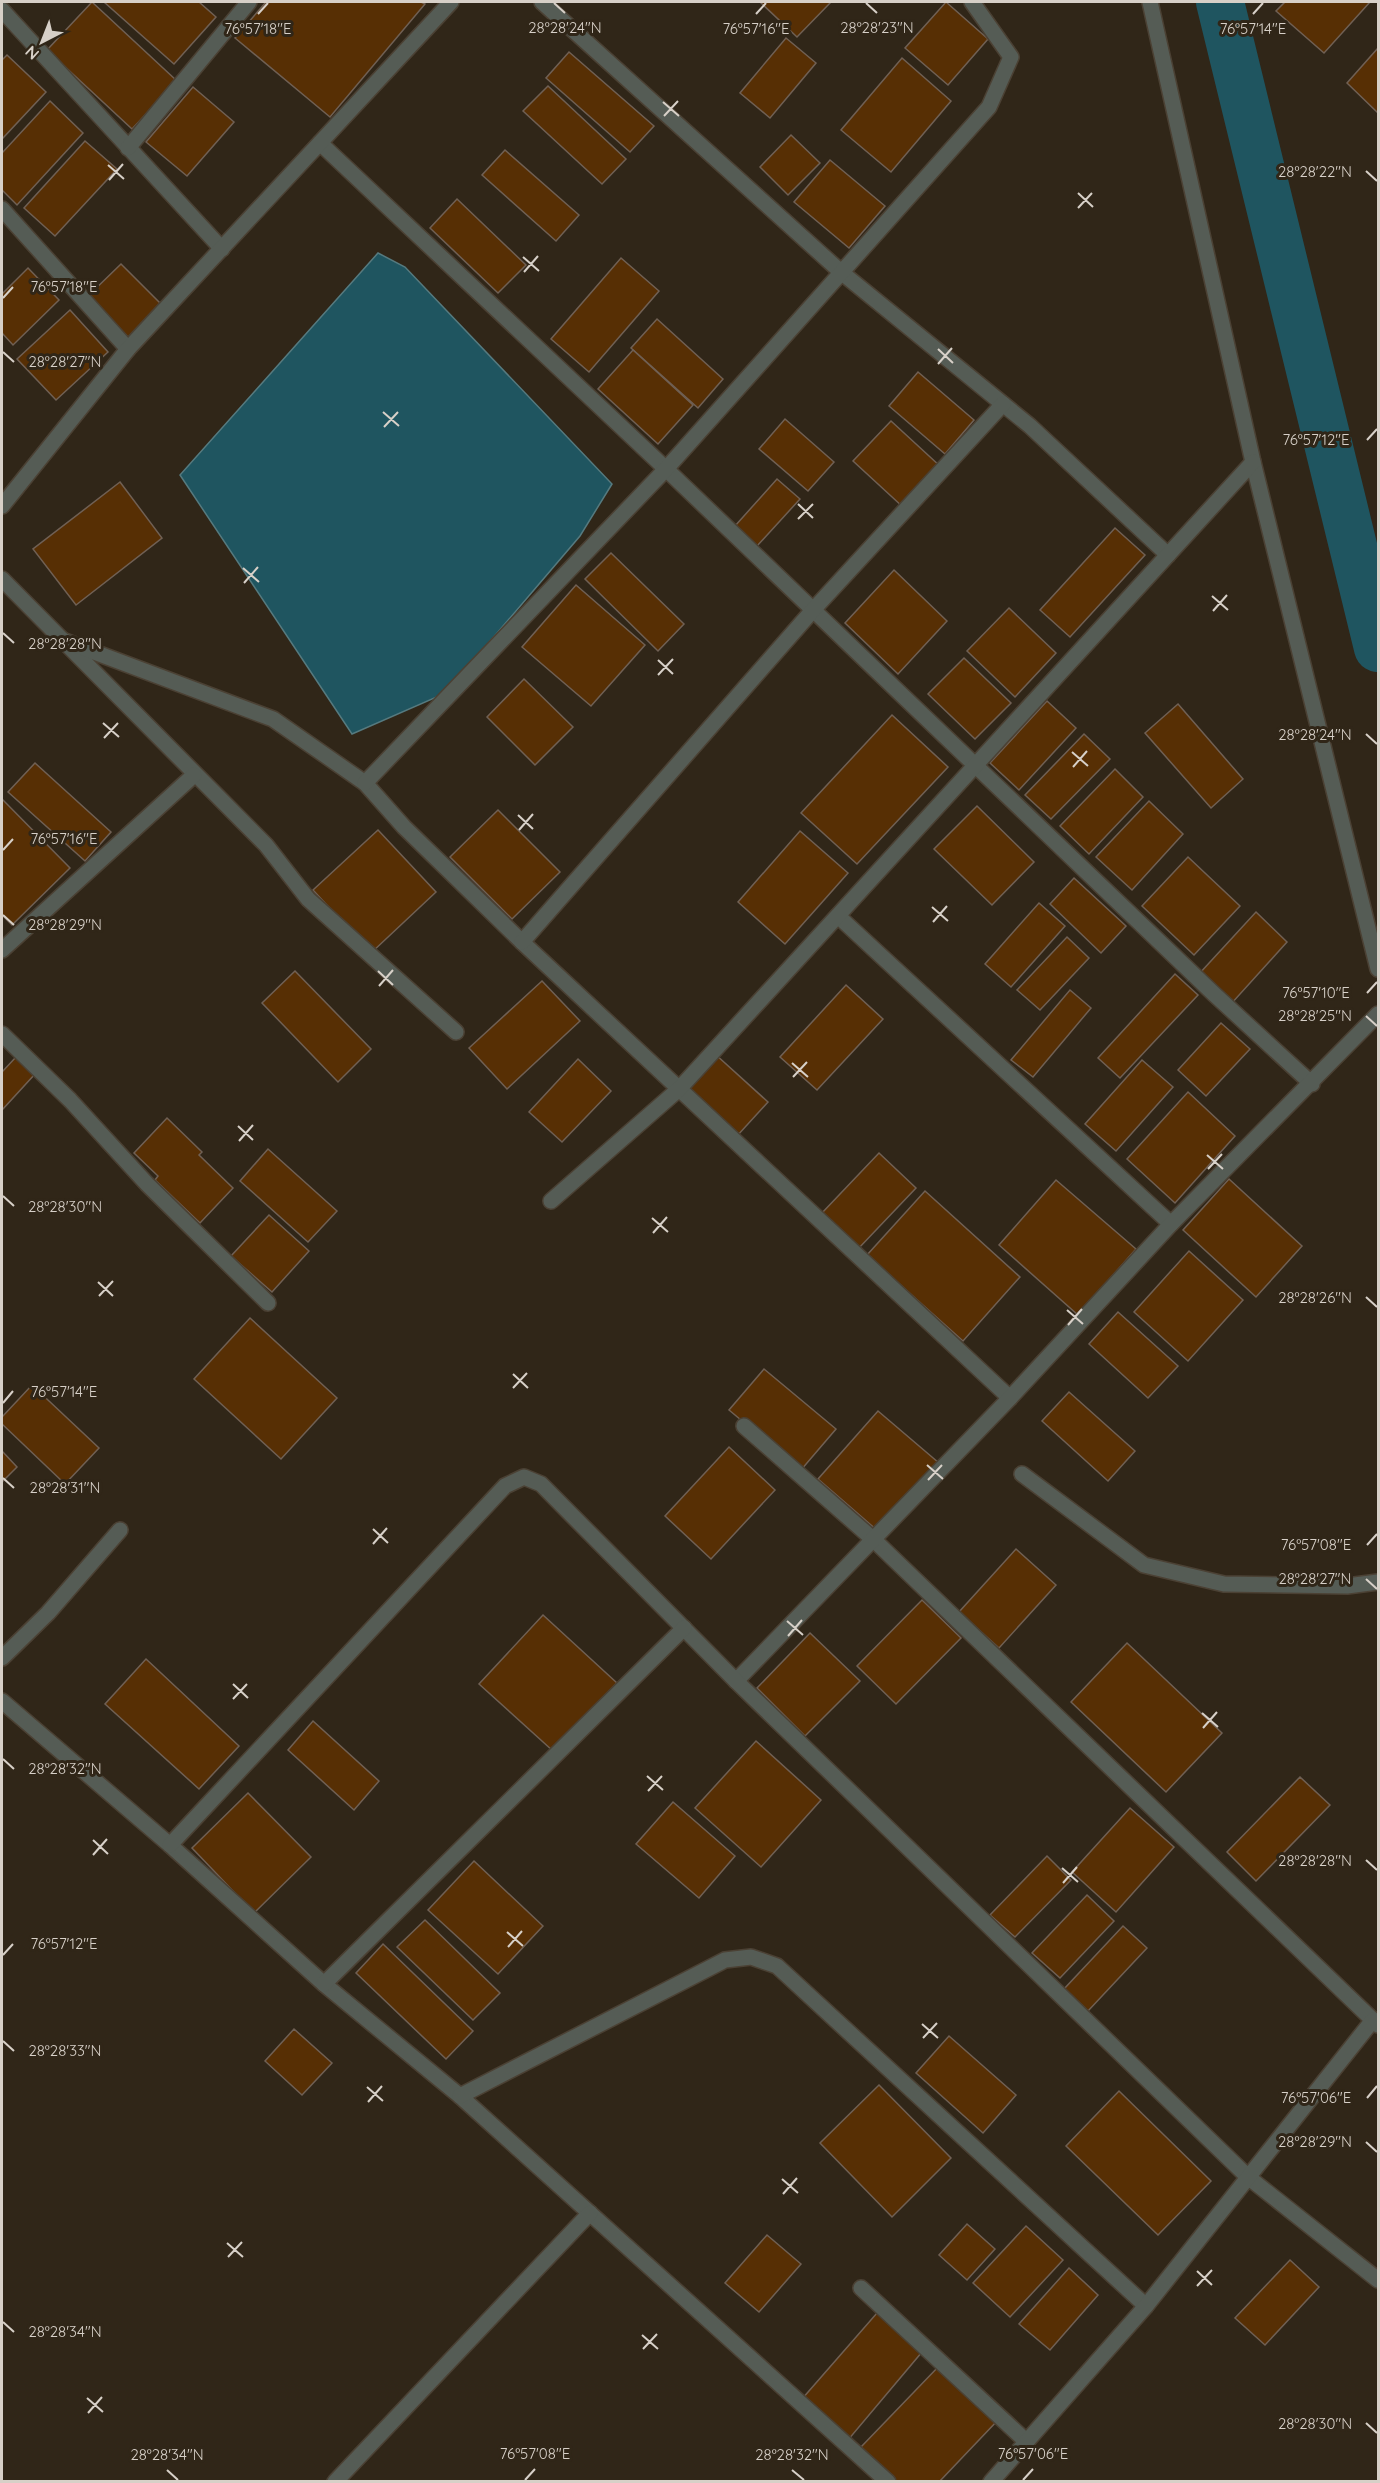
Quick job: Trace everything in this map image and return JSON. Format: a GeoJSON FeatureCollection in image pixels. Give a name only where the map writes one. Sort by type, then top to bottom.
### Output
{"type":"FeatureCollection","features":[{"type":"Feature","properties":{"kind":"street"},"geometry":{"type":"LineString","coordinates":[[128,148],[249,2]]}},
{"type":"Feature","properties":{"kind":"street"},"geometry":{"type":"LineString","coordinates":[[2,506],[128,349],[451,2]]}},
{"type":"Feature","properties":{"kind":"street"},"geometry":{"type":"LineString","coordinates":[[542,2],[841,272],[1030,426],[1168,555]]}},
{"type":"Feature","properties":{"kind":"street"},"geometry":{"type":"LineString","coordinates":[[365,783],[666,469],[989,107],[1011,57],[972,2]]}},
{"type":"Feature","properties":{"kind":"street"},"geometry":{"type":"LineString","coordinates":[[1150,2],[1253,462],[1378,969]]}},
{"type":"Feature","properties":{"kind":"street"},"geometry":{"type":"LineString","coordinates":[[2,10],[222,249]]}},
{"type":"Feature","properties":{"kind":"street"},"geometry":{"type":"LineString","coordinates":[[320,143],[666,469],[1214,994],[1312,1084]]}},
{"type":"Feature","properties":{"kind":"street"},"geometry":{"type":"LineString","coordinates":[[2,209],[128,349]]}},
{"type":"Feature","properties":{"kind":"street"},"geometry":{"type":"LineString","coordinates":[[522,942],[813,610],[1004,404]]}},
{"type":"Feature","properties":{"kind":"street"},"geometry":{"type":"LineString","coordinates":[[551,1201],[679,1089],[1253,462]]}},
{"type":"Feature","properties":{"kind":"street"},"geometry":{"type":"LineString","coordinates":[[2,579],[266,844],[308,899],[456,1032]]}},
{"type":"Feature","properties":{"kind":"street"},"geometry":{"type":"LineString","coordinates":[[62,640],[273,719],[365,783],[404,827],[522,942],[1010,1398]]}},
{"type":"Feature","properties":{"kind":"street"},"geometry":{"type":"LineString","coordinates":[[2,950],[194,774]]}},
{"type":"Feature","properties":{"kind":"street"},"geometry":{"type":"LineString","coordinates":[[838,916],[1171,1224]]}},
{"type":"Feature","properties":{"kind":"street"},"geometry":{"type":"LineString","coordinates":[[736,1681],[1010,1398],[1171,1224],[1312,1084],[1378,1014]]}},
{"type":"Feature","properties":{"kind":"street"},"geometry":{"type":"LineString","coordinates":[[2,1034],[70,1100],[147,1184],[268,1303]]}},
{"type":"Feature","properties":{"kind":"street"},"geometry":{"type":"LineString","coordinates":[[744,1426],[874,1540],[1376,2023],[1248,2176],[1146,2306],[992,2481]]}},
{"type":"Feature","properties":{"kind":"street"},"geometry":{"type":"LineString","coordinates":[[1022,1474],[1144,1565],[1224,1584],[1347,1586],[1378,1582]]}},
{"type":"Feature","properties":{"kind":"street"},"geometry":{"type":"LineString","coordinates":[[170,1845],[505,1486],[524,1477],[541,1484],[736,1681],[1248,2176],[1378,2280]]}},
{"type":"Feature","properties":{"kind":"street"},"geometry":{"type":"LineString","coordinates":[[2,1658],[48,1613],[120,1530]]}},
{"type":"Feature","properties":{"kind":"street"},"geometry":{"type":"LineString","coordinates":[[324,1984],[684,1628]]}},
{"type":"Feature","properties":{"kind":"street"},"geometry":{"type":"LineString","coordinates":[[2,1701],[170,1845],[324,1984],[460,2096],[888,2481]]}},
{"type":"Feature","properties":{"kind":"street"},"geometry":{"type":"LineString","coordinates":[[460,2096],[725,1960],[751,1957],[777,1966],[1146,2306]]}},
{"type":"Feature","properties":{"kind":"street"},"geometry":{"type":"LineString","coordinates":[[335,2481],[590,2213]]}},
{"type":"Feature","properties":{"kind":"street"},"geometry":{"type":"LineString","coordinates":[[861,2288],[1027,2442]]}},
{"type":"Feature","properties":{"kind":"water"},"geometry":{"type":"Polygon","coordinates":[[[378,253],[405,267],[612,484],[580,536],[446,693],[352,734],[180,475],[378,253]]]}},
{"type":"Feature","properties":{"kind":"building"},"geometry":{"type":"Polygon","coordinates":[[[92,2],[177,81],[132,129],[47,50],[92,2]]]}},
{"type":"Feature","properties":{"kind":"building"},"geometry":{"type":"Polygon","coordinates":[[[104,2],[199,2],[216,17],[174,64],[104,2]]]}},
{"type":"Feature","properties":{"kind":"building"},"geometry":{"type":"Polygon","coordinates":[[[266,2],[421,2],[425,4],[330,117],[235,38],[266,2]]]}},
{"type":"Feature","properties":{"kind":"building"},"geometry":{"type":"Polygon","coordinates":[[[760,2],[831,2],[797,37],[760,2]]]}},
{"type":"Feature","properties":{"kind":"building"},"geometry":{"type":"Polygon","coordinates":[[[946,2],[988,39],[948,85],[905,48],[946,2]]]}},
{"type":"Feature","properties":{"kind":"building"},"geometry":{"type":"Polygon","coordinates":[[[1285,2],[1370,2],[1324,53],[1276,11],[1285,2]]]}},
{"type":"Feature","properties":{"kind":"building"},"geometry":{"type":"Polygon","coordinates":[[[786,38],[816,63],[770,118],[740,93],[786,38]]]}},
{"type":"Feature","properties":{"kind":"building"},"geometry":{"type":"Polygon","coordinates":[[[1378,48],[1378,113],[1347,83],[1378,48]]]}},
{"type":"Feature","properties":{"kind":"building"},"geometry":{"type":"Polygon","coordinates":[[[569,52],[654,126],[630,152],[546,78],[569,52]]]}},
{"type":"Feature","properties":{"kind":"building"},"geometry":{"type":"Polygon","coordinates":[[[7,55],[46,92],[2,139],[2,60],[7,55]]]}},
{"type":"Feature","properties":{"kind":"building"},"geometry":{"type":"Polygon","coordinates":[[[902,58],[951,101],[891,172],[841,130],[902,58]]]}},
{"type":"Feature","properties":{"kind":"building"},"geometry":{"type":"Polygon","coordinates":[[[548,86],[626,159],[602,184],[523,111],[548,86]]]}},
{"type":"Feature","properties":{"kind":"building"},"geometry":{"type":"Polygon","coordinates":[[[193,87],[234,122],[187,176],[146,142],[193,87]]]}},
{"type":"Feature","properties":{"kind":"building"},"geometry":{"type":"Polygon","coordinates":[[[50,101],[83,133],[17,205],[2,190],[2,153],[50,101]]]}},
{"type":"Feature","properties":{"kind":"building"},"geometry":{"type":"Polygon","coordinates":[[[791,135],[820,163],[788,195],[760,167],[791,135]]]}},
{"type":"Feature","properties":{"kind":"building"},"geometry":{"type":"Polygon","coordinates":[[[85,141],[117,169],[55,236],[24,208],[85,141]]]}},
{"type":"Feature","properties":{"kind":"building"},"geometry":{"type":"Polygon","coordinates":[[[505,150],[579,215],[556,241],[482,175],[505,150]]]}},
{"type":"Feature","properties":{"kind":"building"},"geometry":{"type":"Polygon","coordinates":[[[830,160],[885,206],[849,248],[794,202],[830,160]]]}},
{"type":"Feature","properties":{"kind":"building"},"geometry":{"type":"Polygon","coordinates":[[[457,199],[526,265],[498,293],[430,228],[457,199]]]}},
{"type":"Feature","properties":{"kind":"building"},"geometry":{"type":"Polygon","coordinates":[[[621,258],[659,291],[589,372],[551,339],[621,258]]]}},
{"type":"Feature","properties":{"kind":"building"},"geometry":{"type":"Polygon","coordinates":[[[121,264],[162,305],[129,338],[88,296],[121,264]]]}},
{"type":"Feature","properties":{"kind":"building"},"geometry":{"type":"Polygon","coordinates":[[[28,268],[59,300],[13,345],[2,333],[2,294],[28,268]]]}},
{"type":"Feature","properties":{"kind":"building"},"geometry":{"type":"Polygon","coordinates":[[[70,310],[108,352],[56,400],[17,359],[70,310]]]}},
{"type":"Feature","properties":{"kind":"building"},"geometry":{"type":"Polygon","coordinates":[[[657,319],[723,379],[698,408],[631,348],[657,319]]]}},
{"type":"Feature","properties":{"kind":"building"},"geometry":{"type":"Polygon","coordinates":[[[633,350],[693,405],[658,444],[598,389],[633,350]]]}},
{"type":"Feature","properties":{"kind":"building"},"geometry":{"type":"Polygon","coordinates":[[[918,372],[974,420],[945,454],[889,406],[918,372]]]}},
{"type":"Feature","properties":{"kind":"building"},"geometry":{"type":"Polygon","coordinates":[[[785,419],[834,462],[808,491],[759,449],[785,419]]]}},
{"type":"Feature","properties":{"kind":"building"},"geometry":{"type":"Polygon","coordinates":[[[891,421],[941,467],[904,508],[853,461],[891,421]]]}},
{"type":"Feature","properties":{"kind":"building"},"geometry":{"type":"Polygon","coordinates":[[[777,479],[800,499],[757,546],[735,526],[777,479]]]}},
{"type":"Feature","properties":{"kind":"building"},"geometry":{"type":"Polygon","coordinates":[[[120,482],[162,538],[76,605],[33,549],[120,482]]]}},
{"type":"Feature","properties":{"kind":"building"},"geometry":{"type":"Polygon","coordinates":[[[1115,528],[1145,555],[1070,637],[1040,610],[1115,528]]]}},
{"type":"Feature","properties":{"kind":"building"},"geometry":{"type":"Polygon","coordinates":[[[611,553],[684,624],[658,651],[585,579],[611,553]]]}},
{"type":"Feature","properties":{"kind":"building"},"geometry":{"type":"Polygon","coordinates":[[[894,570],[947,621],[898,674],[845,623],[894,570]]]}},
{"type":"Feature","properties":{"kind":"building"},"geometry":{"type":"Polygon","coordinates":[[[576,585],[645,645],[591,706],[522,647],[576,585]]]}},
{"type":"Feature","properties":{"kind":"building"},"geometry":{"type":"Polygon","coordinates":[[[1009,608],[1056,653],[1015,697],[967,651],[1009,608]]]}},
{"type":"Feature","properties":{"kind":"building"},"geometry":{"type":"Polygon","coordinates":[[[964,658],[1011,703],[975,739],[928,694],[964,658]]]}},
{"type":"Feature","properties":{"kind":"building"},"geometry":{"type":"Polygon","coordinates":[[[524,679],[573,727],[535,765],[487,717],[524,679]]]}},
{"type":"Feature","properties":{"kind":"building"},"geometry":{"type":"Polygon","coordinates":[[[1047,701],[1076,728],[1019,790],[990,763],[1047,701]]]}},
{"type":"Feature","properties":{"kind":"building"},"geometry":{"type":"Polygon","coordinates":[[[1178,704],[1243,779],[1211,808],[1145,733],[1178,704]]]}},
{"type":"Feature","properties":{"kind":"building"},"geometry":{"type":"Polygon","coordinates":[[[892,715],[948,767],[857,864],[801,813],[892,715]]]}},
{"type":"Feature","properties":{"kind":"building"},"geometry":{"type":"Polygon","coordinates":[[[1084,734],[1110,759],[1051,819],[1025,795],[1084,734]]]}},
{"type":"Feature","properties":{"kind":"building"},"geometry":{"type":"Polygon","coordinates":[[[35,763],[111,832],[85,861],[8,792],[35,763]]]}},
{"type":"Feature","properties":{"kind":"building"},"geometry":{"type":"Polygon","coordinates":[[[1115,769],[1143,797],[1089,854],[1060,826],[1115,769]]]}},
{"type":"Feature","properties":{"kind":"building"},"geometry":{"type":"Polygon","coordinates":[[[2,799],[70,868],[12,925],[2,915],[2,799]]]}},
{"type":"Feature","properties":{"kind":"building"},"geometry":{"type":"Polygon","coordinates":[[[1149,801],[1183,834],[1132,890],[1096,857],[1149,801]]]}},
{"type":"Feature","properties":{"kind":"building"},"geometry":{"type":"Polygon","coordinates":[[[977,806],[1034,862],[992,905],[934,849],[977,806]]]}},
{"type":"Feature","properties":{"kind":"building"},"geometry":{"type":"Polygon","coordinates":[[[498,810],[560,872],[512,919],[450,857],[498,810]]]}},
{"type":"Feature","properties":{"kind":"building"},"geometry":{"type":"Polygon","coordinates":[[[378,830],[436,892],[371,953],[313,890],[378,830]]]}},
{"type":"Feature","properties":{"kind":"building"},"geometry":{"type":"Polygon","coordinates":[[[800,831],[848,873],[785,944],[738,902],[800,831]]]}},
{"type":"Feature","properties":{"kind":"building"},"geometry":{"type":"Polygon","coordinates":[[[1188,857],[1240,906],[1194,955],[1142,906],[1188,857]]]}},
{"type":"Feature","properties":{"kind":"building"},"geometry":{"type":"Polygon","coordinates":[[[1074,878],[1126,926],[1101,953],[1050,904],[1074,878]]]}},
{"type":"Feature","properties":{"kind":"building"},"geometry":{"type":"Polygon","coordinates":[[[1039,903],[1065,926],[1011,987],[985,964],[1039,903]]]}},
{"type":"Feature","properties":{"kind":"building"},"geometry":{"type":"Polygon","coordinates":[[[1256,912],[1287,942],[1231,1004],[1199,974],[1256,912]]]}},
{"type":"Feature","properties":{"kind":"building"},"geometry":{"type":"Polygon","coordinates":[[[1067,937],[1089,958],[1040,1010],[1017,990],[1067,937]]]}},
{"type":"Feature","properties":{"kind":"building"},"geometry":{"type":"Polygon","coordinates":[[[295,971],[371,1049],[338,1082],[262,1003],[295,971]]]}},
{"type":"Feature","properties":{"kind":"building"},"geometry":{"type":"Polygon","coordinates":[[[1175,974],[1198,995],[1120,1078],[1098,1058],[1175,974]]]}},
{"type":"Feature","properties":{"kind":"building"},"geometry":{"type":"Polygon","coordinates":[[[542,981],[580,1021],[507,1089],[469,1048],[542,981]]]}},
{"type":"Feature","properties":{"kind":"building"},"geometry":{"type":"Polygon","coordinates":[[[846,985],[883,1019],[817,1090],[780,1057],[846,985]]]}},
{"type":"Feature","properties":{"kind":"building"},"geometry":{"type":"Polygon","coordinates":[[[1070,990],[1091,1008],[1033,1077],[1011,1060],[1070,990]]]}},
{"type":"Feature","properties":{"kind":"building"},"geometry":{"type":"Polygon","coordinates":[[[1221,1023],[1250,1049],[1206,1096],[1178,1070],[1221,1023]]]}},
{"type":"Feature","properties":{"kind":"building"},"geometry":{"type":"Polygon","coordinates":[[[715,1054],[768,1102],[737,1136],[684,1088],[715,1054]]]}},
{"type":"Feature","properties":{"kind":"building"},"geometry":{"type":"Polygon","coordinates":[[[16,1057],[35,1074],[2,1110],[2,1072],[16,1057]]]}},
{"type":"Feature","properties":{"kind":"building"},"geometry":{"type":"Polygon","coordinates":[[[578,1059],[611,1091],[562,1142],[529,1112],[578,1059]]]}},
{"type":"Feature","properties":{"kind":"building"},"geometry":{"type":"Polygon","coordinates":[[[1142,1060],[1173,1087],[1116,1151],[1085,1124],[1142,1060]]]}},
{"type":"Feature","properties":{"kind":"building"},"geometry":{"type":"Polygon","coordinates":[[[1188,1092],[1235,1136],[1175,1203],[1127,1159],[1188,1092]]]}},
{"type":"Feature","properties":{"kind":"building"},"geometry":{"type":"Polygon","coordinates":[[[167,1118],[202,1152],[199,1155],[233,1188],[200,1223],[155,1180],[158,1176],[134,1153],[167,1118]]]}},
{"type":"Feature","properties":{"kind":"building"},"geometry":{"type":"Polygon","coordinates":[[[268,1149],[337,1211],[308,1242],[240,1181],[268,1149]]]}},
{"type":"Feature","properties":{"kind":"building"},"geometry":{"type":"Polygon","coordinates":[[[879,1153],[916,1188],[858,1249],[821,1214],[879,1153]]]}},
{"type":"Feature","properties":{"kind":"building"},"geometry":{"type":"Polygon","coordinates":[[[1229,1179],[1302,1246],[1256,1297],[1183,1230],[1229,1179]]]}},
{"type":"Feature","properties":{"kind":"building"},"geometry":{"type":"Polygon","coordinates":[[[1056,1180],[1136,1249],[1078,1315],[999,1245],[1056,1180]]]}},
{"type":"Feature","properties":{"kind":"building"},"geometry":{"type":"Polygon","coordinates":[[[925,1191],[1020,1277],[963,1341],[867,1255],[925,1191]]]}},
{"type":"Feature","properties":{"kind":"building"},"geometry":{"type":"Polygon","coordinates":[[[269,1215],[309,1251],[272,1292],[231,1256],[269,1215]]]}},
{"type":"Feature","properties":{"kind":"building"},"geometry":{"type":"Polygon","coordinates":[[[1189,1251],[1243,1300],[1188,1361],[1134,1312],[1189,1251]]]}},
{"type":"Feature","properties":{"kind":"building"},"geometry":{"type":"Polygon","coordinates":[[[1118,1312],[1178,1366],[1148,1398],[1089,1344],[1118,1312]]]}},
{"type":"Feature","properties":{"kind":"building"},"geometry":{"type":"Polygon","coordinates":[[[250,1318],[337,1398],[281,1459],[194,1379],[250,1318]]]}},
{"type":"Feature","properties":{"kind":"building"},"geometry":{"type":"Polygon","coordinates":[[[764,1369],[836,1429],[801,1470],[729,1410],[764,1369]]]}},
{"type":"Feature","properties":{"kind":"building"},"geometry":{"type":"Polygon","coordinates":[[[32,1385],[99,1448],[65,1484],[2,1424],[2,1417],[32,1385]]]}},
{"type":"Feature","properties":{"kind":"building"},"geometry":{"type":"Polygon","coordinates":[[[1069,1392],[1135,1451],[1108,1481],[1042,1421],[1069,1392]]]}},
{"type":"Feature","properties":{"kind":"building"},"geometry":{"type":"Polygon","coordinates":[[[878,1411],[939,1463],[879,1532],[818,1479],[878,1411]]]}},
{"type":"Feature","properties":{"kind":"building"},"geometry":{"type":"Polygon","coordinates":[[[729,1447],[775,1490],[711,1559],[665,1516],[729,1447]]]}},
{"type":"Feature","properties":{"kind":"building"},"geometry":{"type":"Polygon","coordinates":[[[2,1451],[17,1467],[2,1482],[2,1451]]]}},
{"type":"Feature","properties":{"kind":"building"},"geometry":{"type":"Polygon","coordinates":[[[1016,1549],[1056,1585],[999,1648],[959,1612],[1016,1549]]]}},
{"type":"Feature","properties":{"kind":"building"},"geometry":{"type":"Polygon","coordinates":[[[922,1600],[961,1638],[896,1704],[857,1666],[922,1600]]]}},
{"type":"Feature","properties":{"kind":"building"},"geometry":{"type":"Polygon","coordinates":[[[543,1615],[617,1683],[553,1751],[479,1684],[543,1615]]]}},
{"type":"Feature","properties":{"kind":"building"},"geometry":{"type":"Polygon","coordinates":[[[810,1633],[860,1681],[805,1736],[757,1688],[810,1633]]]}},
{"type":"Feature","properties":{"kind":"building"},"geometry":{"type":"Polygon","coordinates":[[[1127,1643],[1222,1733],[1166,1792],[1071,1702],[1127,1643]]]}},
{"type":"Feature","properties":{"kind":"building"},"geometry":{"type":"Polygon","coordinates":[[[146,1659],[239,1746],[199,1789],[105,1704],[146,1659]]]}},
{"type":"Feature","properties":{"kind":"building"},"geometry":{"type":"Polygon","coordinates":[[[313,1721],[379,1781],[354,1810],[288,1750],[313,1721]]]}},
{"type":"Feature","properties":{"kind":"building"},"geometry":{"type":"Polygon","coordinates":[[[756,1741],[821,1800],[761,1867],[695,1808],[756,1741]]]}},
{"type":"Feature","properties":{"kind":"building"},"geometry":{"type":"Polygon","coordinates":[[[1300,1777],[1330,1805],[1256,1881],[1227,1852],[1300,1777]]]}},
{"type":"Feature","properties":{"kind":"building"},"geometry":{"type":"Polygon","coordinates":[[[248,1793],[311,1857],[254,1913],[192,1848],[248,1793]]]}},
{"type":"Feature","properties":{"kind":"building"},"geometry":{"type":"Polygon","coordinates":[[[673,1802],[735,1856],[699,1898],[636,1844],[673,1802]]]}},
{"type":"Feature","properties":{"kind":"building"},"geometry":{"type":"Polygon","coordinates":[[[1130,1808],[1174,1847],[1116,1912],[1072,1872],[1130,1808]]]}},
{"type":"Feature","properties":{"kind":"building"},"geometry":{"type":"Polygon","coordinates":[[[1047,1856],[1071,1880],[1015,1937],[990,1915],[1047,1856]]]}},
{"type":"Feature","properties":{"kind":"building"},"geometry":{"type":"Polygon","coordinates":[[[474,1861],[543,1926],[498,1974],[428,1910],[474,1861]]]}},
{"type":"Feature","properties":{"kind":"building"},"geometry":{"type":"Polygon","coordinates":[[[1087,1895],[1114,1921],[1060,1978],[1032,1953],[1087,1895]]]}},
{"type":"Feature","properties":{"kind":"building"},"geometry":{"type":"Polygon","coordinates":[[[425,1920],[500,1993],[473,2020],[397,1947],[425,1920]]]}},
{"type":"Feature","properties":{"kind":"building"},"geometry":{"type":"Polygon","coordinates":[[[1123,1926],[1147,1948],[1088,2011],[1064,1989],[1123,1926]]]}},
{"type":"Feature","properties":{"kind":"building"},"geometry":{"type":"Polygon","coordinates":[[[383,1944],[473,2031],[446,2059],[356,1973],[383,1944]]]}},
{"type":"Feature","properties":{"kind":"building"},"geometry":{"type":"Polygon","coordinates":[[[294,2029],[332,2063],[302,2095],[265,2061],[294,2029]]]}},
{"type":"Feature","properties":{"kind":"building"},"geometry":{"type":"Polygon","coordinates":[[[949,2036],[1016,2095],[983,2133],[916,2073],[949,2036]]]}},
{"type":"Feature","properties":{"kind":"building"},"geometry":{"type":"Polygon","coordinates":[[[879,2085],[951,2158],[892,2217],[820,2143],[879,2085]]]}},
{"type":"Feature","properties":{"kind":"building"},"geometry":{"type":"Polygon","coordinates":[[[1119,2091],[1211,2181],[1158,2235],[1066,2146],[1119,2091]]]}},
{"type":"Feature","properties":{"kind":"building"},"geometry":{"type":"Polygon","coordinates":[[[967,2224],[995,2249],[967,2280],[939,2255],[967,2224]]]}},
{"type":"Feature","properties":{"kind":"building"},"geometry":{"type":"Polygon","coordinates":[[[1026,2226],[1063,2260],[1010,2317],[973,2283],[1026,2226]]]}},
{"type":"Feature","properties":{"kind":"building"},"geometry":{"type":"Polygon","coordinates":[[[767,2235],[801,2264],[759,2312],[725,2283],[767,2235]]]}},
{"type":"Feature","properties":{"kind":"building"},"geometry":{"type":"Polygon","coordinates":[[[1290,2260],[1319,2287],[1265,2345],[1235,2318],[1290,2260]]]}},
{"type":"Feature","properties":{"kind":"building"},"geometry":{"type":"Polygon","coordinates":[[[1069,2268],[1098,2295],[1050,2350],[1019,2324],[1069,2268]]]}},
{"type":"Feature","properties":{"kind":"building"},"geometry":{"type":"Polygon","coordinates":[[[877,2313],[922,2352],[848,2440],[802,2399],[877,2313]]]}},
{"type":"Feature","properties":{"kind":"building"},"geometry":{"type":"Polygon","coordinates":[[[940,2365],[998,2420],[939,2482],[896,2482],[861,2447],[940,2365]]]}},
{"type":"Feature","properties":{"kind":"waterway"},"geometry":{"type":"LineString","coordinates":[[1220,2],[1378,648]]}}]}
